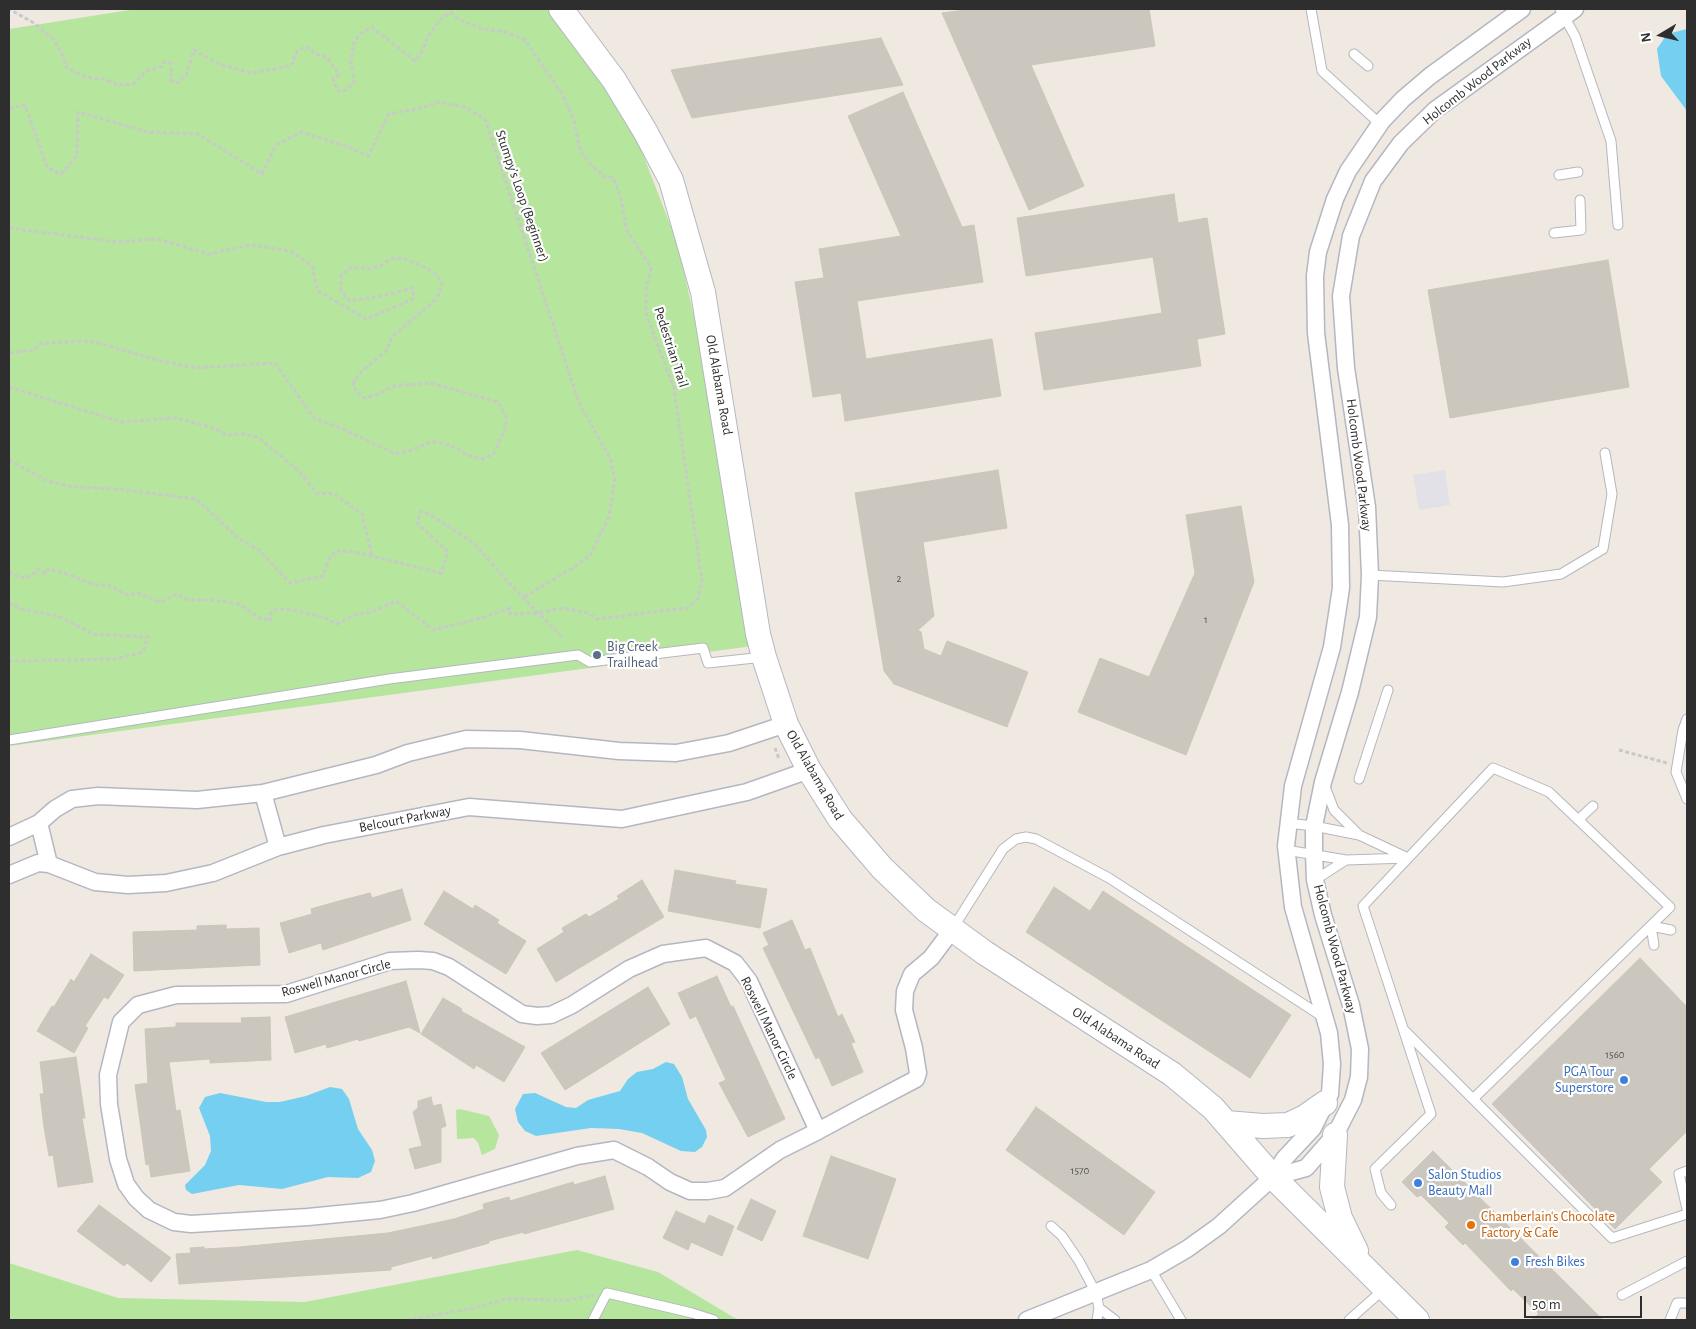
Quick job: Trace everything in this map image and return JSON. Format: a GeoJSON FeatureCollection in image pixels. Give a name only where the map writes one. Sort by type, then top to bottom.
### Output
{"type":"FeatureCollection","features":[{"type":"Feature","properties":{"kind":"main road","name":"Old Alabama Road"},"geometry":{"type":"LineString","coordinates":[[561,9],[614,80],[645,131],[670,180],[703,292],[758,634],[786,724],[809,770],[840,819],[856,840],[926,910],[952,930],[1172,1074],[1213,1108],[1274,1177],[1417,1320]]}},
{"type":"Feature","properties":{"kind":"main road"},"geometry":{"type":"LineString","coordinates":[[1226,1123],[1263,1126],[1288,1125],[1306,1117],[1325,1103]]}},
{"type":"Feature","properties":{"kind":"main road"},"geometry":{"type":"LineString","coordinates":[[1335,1135],[1332,1187],[1340,1218],[1364,1268]]}},
{"type":"Feature","properties":{"kind":"street","name":"Holcomb Wood Parkway"},"geometry":{"type":"LineString","coordinates":[[1027,1320],[1098,1301],[1187,1249],[1220,1226],[1274,1177],[1284,1159],[1313,1128],[1330,1094],[1332,1064],[1329,1033],[1292,907],[1286,850],[1293,786],[1332,647],[1341,588],[1340,525],[1316,333],[1315,276],[1318,252],[1335,199],[1352,165],[1380,124],[1403,99],[1430,76],[1522,9]]}},
{"type":"Feature","properties":{"kind":"street","name":"Holcomb Wood Parkway"},"geometry":{"type":"LineString","coordinates":[[1274,1177],[1306,1168],[1335,1135],[1353,1100],[1358,1077],[1360,1049],[1351,1005],[1323,915],[1316,880],[1314,853],[1314,826],[1323,782],[1350,692],[1368,617],[1370,575],[1367,507],[1346,368],[1341,296],[1351,236],[1374,182],[1401,143],[1435,110],[1562,11]]}},
{"type":"Feature","properties":{"kind":"street"},"geometry":{"type":"LineString","coordinates":[[9,837],[39,824],[55,809],[72,799],[98,796],[197,800],[263,793],[376,766],[408,753],[466,739],[520,740],[619,751],[676,753],[729,743],[786,724]]}},
{"type":"Feature","properties":{"kind":"street","name":"Belcourt Parkway"},"geometry":{"type":"LineString","coordinates":[[49,864],[95,882],[128,885],[166,883],[213,873],[278,848],[324,835],[469,807],[622,818],[747,792],[809,770]]}},
{"type":"Feature","properties":{"kind":"street"},"geometry":{"type":"LineString","coordinates":[[263,793],[278,848]]}},
{"type":"Feature","properties":{"kind":"street"},"geometry":{"type":"LineString","coordinates":[[9,875],[38,863],[49,864],[39,824]]}},
{"type":"Feature","properties":{"kind":"street","name":"Roswell Manor Circle"},"geometry":{"type":"LineString","coordinates":[[818,1131],[749,981],[735,963],[706,948],[663,954],[629,969],[572,1005],[551,1015],[522,1014],[449,967],[433,961],[418,960],[390,962],[286,994],[252,996],[176,995],[138,1005],[121,1022],[108,1075],[118,1159],[126,1184],[136,1198],[149,1210],[165,1219],[182,1224],[326,1216],[380,1210],[413,1203],[577,1156],[614,1150],[648,1166],[670,1182],[690,1190],[708,1191],[725,1188],[780,1150],[818,1131],[916,1079],[918,1073],[914,1048],[904,1010],[905,991],[912,974],[930,958],[952,930]]}},
{"type":"Feature","properties":{"kind":"lane"},"geometry":{"type":"LineString","coordinates":[[1311,9],[1322,70],[1380,124]]}},
{"type":"Feature","properties":{"kind":"lane"},"geometry":{"type":"LineString","coordinates":[[1562,11],[1575,36],[1611,141],[1618,225]]}},
{"type":"Feature","properties":{"kind":"lane"},"geometry":{"type":"LineString","coordinates":[[1354,54],[1368,66]]}},
{"type":"Feature","properties":{"kind":"lane"},"geometry":{"type":"LineString","coordinates":[[1559,175],[1578,172]]}},
{"type":"Feature","properties":{"kind":"lane"},"geometry":{"type":"LineString","coordinates":[[1554,233],[1581,230],[1580,200]]}},
{"type":"Feature","properties":{"kind":"lane"},"geometry":{"type":"LineString","coordinates":[[1370,575],[1503,582],[1561,574],[1603,549],[1612,494],[1606,453]]}},
{"type":"Feature","properties":{"kind":"lane"},"geometry":{"type":"LineString","coordinates":[[9,740],[389,678],[578,655],[590,662],[703,648],[708,663],[764,656]]}},
{"type":"Feature","properties":{"kind":"lane"},"geometry":{"type":"LineString","coordinates":[[1358,779],[1388,690]]}},
{"type":"Feature","properties":{"kind":"lane"},"geometry":{"type":"LineString","coordinates":[[1687,719],[1683,730],[1676,772],[1687,799]]}},
{"type":"Feature","properties":{"kind":"lane"},"geometry":{"type":"LineString","coordinates":[[1391,1204],[1380,1193],[1375,1169],[1431,1114],[1364,906],[1493,768],[1549,792],[1670,907],[1473,1099]]}},
{"type":"Feature","properties":{"kind":"lane"},"geometry":{"type":"LineString","coordinates":[[1323,782],[1334,810],[1360,835]]}},
{"type":"Feature","properties":{"kind":"lane"},"geometry":{"type":"LineString","coordinates":[[1578,820],[1593,806]]}},
{"type":"Feature","properties":{"kind":"lane"},"geometry":{"type":"LineString","coordinates":[[1288,823],[1360,835],[1408,858]]}},
{"type":"Feature","properties":{"kind":"lane"},"geometry":{"type":"LineString","coordinates":[[952,930],[1003,849],[1016,840],[1036,839],[1109,878],[1325,1018]]}},
{"type":"Feature","properties":{"kind":"lane"},"geometry":{"type":"LineString","coordinates":[[1286,850],[1314,853],[1346,860],[1408,858]]}},
{"type":"Feature","properties":{"kind":"lane"},"geometry":{"type":"LineString","coordinates":[[1316,880],[1346,860]]}},
{"type":"Feature","properties":{"kind":"lane"},"geometry":{"type":"LineString","coordinates":[[1651,926],[1671,930]]}},
{"type":"Feature","properties":{"kind":"lane"},"geometry":{"type":"LineString","coordinates":[[1651,926],[1654,945]]}},
{"type":"Feature","properties":{"kind":"lane"},"geometry":{"type":"LineString","coordinates":[[1402,1028],[1612,1238],[1687,1214]]}},
{"type":"Feature","properties":{"kind":"lane"},"geometry":{"type":"LineString","coordinates":[[1687,1171],[1679,1174],[1687,1210]]}},
{"type":"Feature","properties":{"kind":"lane"},"geometry":{"type":"LineString","coordinates":[[1051,1226],[1062,1236],[1079,1261],[1098,1301],[1115,1320]]}},
{"type":"Feature","properties":{"kind":"lane"},"geometry":{"type":"LineString","coordinates":[[1622,1295],[1687,1261]]}},
{"type":"Feature","properties":{"kind":"lane"},"geometry":{"type":"LineString","coordinates":[[1151,1270],[1180,1320]]}},
{"type":"Feature","properties":{"kind":"lane"},"geometry":{"type":"LineString","coordinates":[[1349,1320],[1385,1288]]}},
{"type":"Feature","properties":{"kind":"lane"},"geometry":{"type":"LineString","coordinates":[[593,1320],[607,1293],[692,1312],[714,1320]]}},
{"type":"Feature","properties":{"kind":"lane"},"geometry":{"type":"LineString","coordinates":[[1097,1320],[1098,1301]]}},
{"type":"Feature","properties":{"kind":"lane"},"geometry":{"type":"LineString","coordinates":[[1670,1320],[1677,1303],[1687,1303]]}},
{"type":"Feature","properties":{"kind":"path","name":"Pedestrian Trail"},"geometry":{"type":"LineString","coordinates":[[9,9],[27,19],[54,40],[63,56],[66,67],[85,77],[103,79],[120,85],[134,84],[146,71],[161,67],[164,62],[171,63],[172,73],[170,80],[178,83],[186,75],[194,50],[220,64],[252,73],[290,66],[295,61],[294,56],[298,50],[305,47],[311,49],[315,54],[328,57],[339,75],[333,79],[339,92],[346,90],[354,82],[351,62],[353,45],[360,34],[372,27],[415,61],[423,50],[432,31],[440,20],[450,12],[460,20],[482,29],[506,32],[525,40],[562,94],[573,117],[580,150],[590,164],[605,178],[613,177],[621,198],[626,229],[651,268],[646,291],[646,314],[674,388],[702,580],[698,598],[688,608],[636,616],[597,619],[588,613],[562,608],[539,613],[510,614],[510,608],[482,618],[433,630],[396,601],[372,612],[357,614],[336,624],[325,618],[294,610],[276,610],[269,615],[272,620],[261,618],[239,604],[211,600],[188,600],[177,594],[160,602],[138,593],[128,595],[108,585],[94,585],[73,576],[48,569],[45,574],[38,568],[32,576],[20,578],[9,572]]}},
{"type":"Feature","properties":{"kind":"path","name":"Stumpy's Loop (Beginner)"},"geometry":{"type":"LineString","coordinates":[[9,108],[24,104],[47,167],[61,174],[76,156],[78,112],[148,132],[198,134],[262,174],[276,145],[301,132],[343,145],[368,156],[389,114],[422,108],[437,102],[465,107],[485,119],[579,403],[592,421],[610,458],[615,479],[609,517],[590,555],[573,568],[524,597]]}},
{"type":"Feature","properties":{"kind":"path"},"geometry":{"type":"LineString","coordinates":[[9,228],[118,242],[157,239],[209,254],[250,245],[291,250],[312,266],[318,291],[366,319],[413,299],[412,288],[383,296],[350,301],[342,291],[341,276],[351,267],[370,269],[382,265],[392,258],[404,259],[434,272],[442,282],[440,293],[434,301],[392,337],[387,350],[362,370],[353,382],[356,392],[364,398],[377,395],[393,386],[431,383],[498,402],[507,418],[504,431],[494,453],[483,459],[466,455],[458,449],[443,443],[431,442],[408,452],[394,453],[314,418],[275,363],[196,368],[157,360],[95,342],[81,341],[38,344],[35,350],[9,353]]}},
{"type":"Feature","properties":{"kind":"path"},"geometry":{"type":"LineString","coordinates":[[9,387],[121,422],[174,418],[214,428],[227,435],[244,434],[259,438],[298,471],[316,493],[334,494],[362,514],[372,555]]}},
{"type":"Feature","properties":{"kind":"path"},"geometry":{"type":"LineString","coordinates":[[9,460],[40,478],[73,487],[118,489],[196,499],[237,537],[260,551],[290,583],[323,576],[330,557],[336,551],[372,555],[441,573],[448,552],[417,524],[421,511],[474,543],[562,638]]}},
{"type":"Feature","properties":{"kind":"path"},"geometry":{"type":"LineString","coordinates":[[9,602],[21,609],[58,616],[92,634],[148,637],[143,652],[116,659],[9,661]]}},
{"type":"Feature","properties":{"kind":"path"},"geometry":{"type":"LineString","coordinates":[[1619,750],[1669,763]]}},
{"type":"Feature","properties":{"kind":"path"},"geometry":{"type":"LineString","coordinates":[[406,1320],[475,1308],[506,1300],[568,1300],[607,1293]]}},
{"type":"Feature","properties":{"kind":"shaded area"},"geometry":{"type":"Polygon","coordinates":[[[1445,470],[1450,505],[1419,510],[1413,475],[1445,470]]]}},
{"type":"Feature","properties":{"kind":"green space"},"geometry":{"type":"Polygon","coordinates":[[[136,9],[551,9],[625,108],[678,245],[718,425],[753,646],[9,746],[9,29],[136,9]]]}},
{"type":"Feature","properties":{"kind":"green space"},"geometry":{"type":"Polygon","coordinates":[[[460,1109],[489,1116],[499,1135],[495,1149],[482,1155],[474,1138],[457,1139],[456,1110],[460,1109]]]}},
{"type":"Feature","properties":{"kind":"green space"},"geometry":{"type":"Polygon","coordinates":[[[577,1250],[658,1272],[738,1320],[9,1320],[9,1263],[118,1298],[305,1302],[577,1250]]]}},
{"type":"Feature","properties":{"kind":"water"},"geometry":{"type":"Polygon","coordinates":[[[1687,29],[1687,111],[1661,76],[1657,49],[1667,34],[1687,29]]]}},
{"type":"Feature","properties":{"kind":"water"},"geometry":{"type":"Polygon","coordinates":[[[666,1062],[674,1064],[682,1077],[688,1099],[706,1130],[707,1137],[702,1147],[695,1152],[681,1151],[642,1133],[619,1129],[591,1128],[536,1136],[525,1131],[518,1122],[515,1109],[523,1094],[535,1093],[566,1107],[576,1108],[588,1100],[620,1091],[628,1079],[637,1072],[653,1069],[666,1062]]]}},
{"type":"Feature","properties":{"kind":"water"},"geometry":{"type":"Polygon","coordinates":[[[330,1087],[342,1089],[349,1099],[358,1129],[372,1150],[375,1161],[371,1172],[358,1178],[328,1177],[282,1189],[239,1185],[192,1194],[186,1190],[185,1185],[205,1165],[211,1151],[210,1136],[199,1108],[205,1097],[220,1093],[266,1102],[280,1102],[306,1096],[330,1087]]]}},
{"type":"Feature","properties":{"kind":"building"},"geometry":{"type":"Polygon","coordinates":[[[972,9],[1149,9],[1155,46],[1031,65],[1084,186],[1029,210],[942,13],[972,9]]]}},
{"type":"Feature","properties":{"kind":"building"},"geometry":{"type":"Polygon","coordinates":[[[881,38],[903,85],[692,118],[671,70],[881,38]]]}},
{"type":"Feature","properties":{"kind":"building"},"geometry":{"type":"Polygon","coordinates":[[[903,92],[962,227],[974,225],[983,282],[857,301],[866,359],[992,339],[1001,396],[845,421],[841,393],[813,397],[795,282],[824,278],[819,249],[901,236],[848,116],[903,92]]]}},
{"type":"Feature","properties":{"kind":"building"},"geometry":{"type":"Polygon","coordinates":[[[1174,194],[1178,223],[1207,218],[1225,334],[1197,339],[1201,366],[1044,390],[1035,333],[1162,313],[1153,257],[1026,276],[1017,218],[1174,194]]]}},
{"type":"Feature","properties":{"kind":"building"},"geometry":{"type":"Polygon","coordinates":[[[1608,260],[1629,387],[1450,418],[1428,290],[1608,260]]]}},
{"type":"Feature","properties":{"kind":"building"},"geometry":{"type":"Polygon","coordinates":[[[998,470],[1007,528],[923,542],[934,616],[918,630],[921,632],[924,649],[941,656],[947,641],[1028,672],[1007,727],[894,684],[884,671],[855,493],[998,470]]]}},
{"type":"Feature","properties":{"kind":"building"},"geometry":{"type":"Polygon","coordinates":[[[1241,506],[1254,582],[1186,755],[1078,712],[1100,658],[1149,677],[1195,573],[1186,515],[1241,506]]]}},
{"type":"Feature","properties":{"kind":"building"},"geometry":{"type":"Polygon","coordinates":[[[675,870],[736,881],[735,884],[767,889],[760,928],[668,911],[675,870]]]}},
{"type":"Feature","properties":{"kind":"building"},"geometry":{"type":"Polygon","coordinates":[[[642,880],[664,917],[556,982],[537,949],[564,932],[562,928],[586,914],[589,917],[619,899],[617,896],[642,880]]]}},
{"type":"Feature","properties":{"kind":"building"},"geometry":{"type":"Polygon","coordinates":[[[1054,887],[1090,911],[1103,891],[1291,1015],[1250,1078],[1026,932],[1054,887]]]}},
{"type":"Feature","properties":{"kind":"building"},"geometry":{"type":"Polygon","coordinates":[[[402,889],[411,920],[323,950],[321,943],[289,953],[280,923],[312,914],[311,909],[339,901],[370,893],[372,898],[402,889]]]}},
{"type":"Feature","properties":{"kind":"building"},"geometry":{"type":"Polygon","coordinates":[[[444,891],[473,909],[475,905],[499,920],[497,923],[526,941],[506,974],[424,924],[444,891]]]}},
{"type":"Feature","properties":{"kind":"building"},"geometry":{"type":"Polygon","coordinates":[[[792,920],[805,950],[810,948],[838,1017],[842,1014],[855,1042],[851,1043],[863,1072],[832,1086],[819,1057],[816,1059],[763,948],[769,945],[763,933],[792,920]]]}},
{"type":"Feature","properties":{"kind":"building"},"geometry":{"type":"Polygon","coordinates":[[[226,925],[226,929],[259,928],[260,965],[134,971],[133,932],[197,930],[197,926],[226,925]]]}},
{"type":"Feature","properties":{"kind":"building"},"geometry":{"type":"Polygon","coordinates":[[[91,954],[124,975],[108,999],[104,997],[85,1026],[88,1028],[74,1053],[37,1031],[71,979],[74,982],[91,954]]]}},
{"type":"Feature","properties":{"kind":"building"},"geometry":{"type":"Polygon","coordinates":[[[1640,958],[1687,1007],[1687,1131],[1649,1169],[1662,1182],[1615,1229],[1492,1104],[1640,958]]]}},
{"type":"Feature","properties":{"kind":"building"},"geometry":{"type":"Polygon","coordinates":[[[717,976],[731,1007],[733,1006],[785,1119],[748,1137],[719,1083],[726,1080],[696,1016],[690,1019],[678,993],[717,976]]]}},
{"type":"Feature","properties":{"kind":"building"},"geometry":{"type":"Polygon","coordinates":[[[406,981],[420,1033],[409,1027],[359,1041],[358,1039],[327,1048],[326,1044],[295,1053],[285,1017],[406,981]]]}},
{"type":"Feature","properties":{"kind":"building"},"geometry":{"type":"Polygon","coordinates":[[[648,987],[670,1024],[565,1090],[541,1053],[648,987]]]}},
{"type":"Feature","properties":{"kind":"building"},"geometry":{"type":"Polygon","coordinates":[[[443,998],[462,1009],[461,1011],[525,1047],[504,1082],[476,1065],[474,1069],[421,1034],[443,998]]]}},
{"type":"Feature","properties":{"kind":"building"},"geometry":{"type":"Polygon","coordinates":[[[270,1017],[271,1060],[210,1063],[210,1059],[169,1062],[176,1111],[180,1110],[190,1171],[151,1177],[149,1164],[146,1165],[135,1085],[148,1083],[145,1029],[176,1027],[176,1023],[242,1023],[241,1018],[270,1017]]]}},
{"type":"Feature","properties":{"kind":"building"},"geometry":{"type":"Polygon","coordinates":[[[76,1057],[85,1118],[82,1118],[93,1182],[58,1187],[53,1155],[49,1156],[44,1127],[40,1094],[44,1094],[40,1062],[76,1057]]]}},
{"type":"Feature","properties":{"kind":"building"},"geometry":{"type":"Polygon","coordinates":[[[431,1097],[433,1106],[441,1104],[446,1126],[441,1128],[441,1162],[415,1169],[409,1149],[422,1146],[413,1112],[418,1108],[418,1101],[431,1097]]]}},
{"type":"Feature","properties":{"kind":"building"},"geometry":{"type":"Polygon","coordinates":[[[1036,1107],[1155,1192],[1124,1235],[1006,1150],[1036,1107]]]}},
{"type":"Feature","properties":{"kind":"building"},"geometry":{"type":"Polygon","coordinates":[[[1433,1151],[1603,1320],[1531,1320],[1539,1314],[1513,1289],[1511,1291],[1465,1243],[1463,1245],[1445,1227],[1449,1223],[1421,1195],[1417,1197],[1402,1182],[1433,1151]]]}},
{"type":"Feature","properties":{"kind":"building"},"geometry":{"type":"Polygon","coordinates":[[[831,1156],[896,1179],[868,1259],[803,1236],[831,1156]]]}},
{"type":"Feature","properties":{"kind":"building"},"geometry":{"type":"Polygon","coordinates":[[[605,1176],[614,1209],[524,1234],[524,1232],[489,1241],[489,1243],[433,1259],[432,1256],[391,1267],[391,1270],[179,1284],[176,1254],[191,1253],[190,1248],[239,1247],[388,1233],[454,1219],[484,1209],[483,1204],[509,1197],[510,1201],[573,1182],[574,1185],[605,1176]]]}},
{"type":"Feature","properties":{"kind":"building"},"geometry":{"type":"Polygon","coordinates":[[[751,1199],[776,1211],[762,1241],[737,1229],[751,1199]]]}},
{"type":"Feature","properties":{"kind":"building"},"geometry":{"type":"Polygon","coordinates":[[[99,1205],[171,1258],[151,1282],[127,1263],[124,1266],[77,1231],[99,1205]]]}},
{"type":"Feature","properties":{"kind":"building"},"geometry":{"type":"Polygon","coordinates":[[[676,1211],[705,1224],[709,1215],[734,1226],[722,1256],[691,1242],[688,1250],[663,1238],[676,1211]]]}},
{"type":"Feature","properties":{"kind":"place","name":"Big Creek Trailhead"},"geometry":{"type":"Point","coordinates":[597,655]}},
{"type":"Feature","properties":{"kind":"place","name":"PGA Tour Superstore"},"geometry":{"type":"Point","coordinates":[1624,1080]}},
{"type":"Feature","properties":{"kind":"place","name":"Salon Studios Beauty Mall"},"geometry":{"type":"Point","coordinates":[1418,1183]}},
{"type":"Feature","properties":{"kind":"place","name":"Chamberlain's Chocolate Factory & Cafe"},"geometry":{"type":"Point","coordinates":[1471,1225]}},
{"type":"Feature","properties":{"kind":"place","name":"Fresh Bikes"},"geometry":{"type":"Point","coordinates":[1515,1262]}}]}
